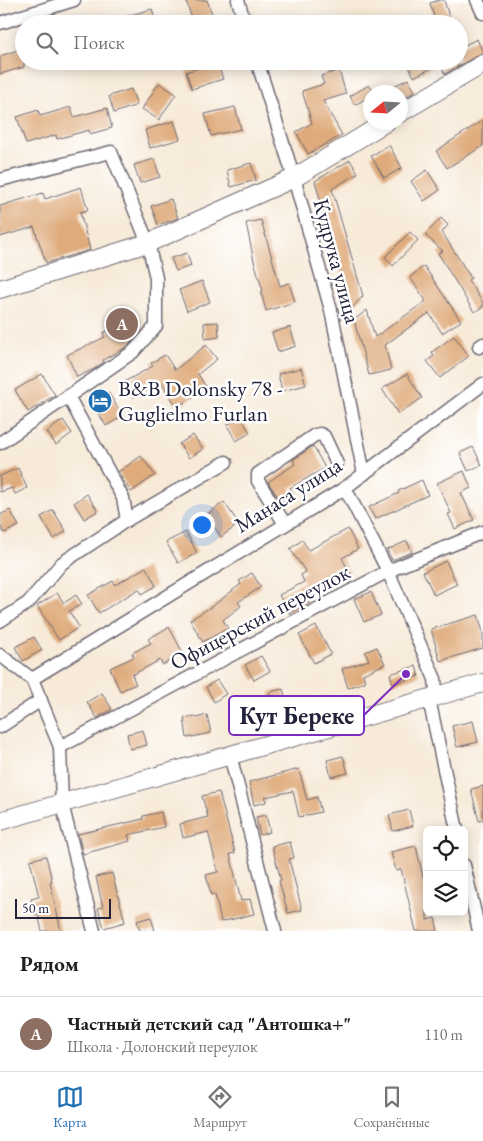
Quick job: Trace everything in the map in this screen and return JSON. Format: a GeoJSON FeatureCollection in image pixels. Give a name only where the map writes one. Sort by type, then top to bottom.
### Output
{"type":"FeatureCollection","features":[{"type":"Feature","properties":{"kind":"street"},"geometry":{"type":"LineString","coordinates":[[26,15],[74,0]]}},
{"type":"Feature","properties":{"kind":"street"},"geometry":{"type":"LineString","coordinates":[[238,0],[242,15]]}},
{"type":"Feature","properties":{"kind":"street"},"geometry":{"type":"LineString","coordinates":[[477,0],[483,13]]}},
{"type":"Feature","properties":{"kind":"street"},"geometry":{"type":"LineString","coordinates":[[0,23],[15,18]]}},
{"type":"Feature","properties":{"kind":"street"},"geometry":{"type":"LineString","coordinates":[[408,109],[483,64]]}},
{"type":"Feature","properties":{"kind":"street","name":"Кудрука улица"},"geometry":{"type":"LineString","coordinates":[[260,70],[294,178],[331,310],[364,474]]}},
{"type":"Feature","properties":{"kind":"street"},"geometry":{"type":"LineString","coordinates":[[0,289],[148,243],[294,178],[373,130]]}},
{"type":"Feature","properties":{"kind":"street"},"geometry":{"type":"LineString","coordinates":[[0,180],[111,152],[148,243],[156,278],[156,326],[133,352],[0,443]]}},
{"type":"Feature","properties":{"kind":"street","name":"Манаса улица"},"geometry":{"type":"LineString","coordinates":[[32,679],[345,488],[483,384]]}},
{"type":"Feature","properties":{"kind":"street"},"geometry":{"type":"LineString","coordinates":[[68,396],[123,498],[127,520]]}},
{"type":"Feature","properties":{"kind":"street"},"geometry":{"type":"LineString","coordinates":[[285,524],[258,481],[258,474],[315,435],[320,434],[324,436],[337,464]]}},
{"type":"Feature","properties":{"kind":"street"},"geometry":{"type":"LineString","coordinates":[[0,620],[28,603],[62,563],[127,520],[226,462]]}},
{"type":"Feature","properties":{"kind":"street"},"geometry":{"type":"LineString","coordinates":[[345,488],[388,571],[435,679],[436,690],[428,699]]}},
{"type":"Feature","properties":{"kind":"street","name":"Офицерский переулок"},"geometry":{"type":"LineString","coordinates":[[60,747],[388,571],[483,532]]}},
{"type":"Feature","properties":{"kind":"street"},"geometry":{"type":"LineString","coordinates":[[0,655],[32,679],[60,747],[62,804],[94,931]]}},
{"type":"Feature","properties":{"kind":"street"},"geometry":{"type":"LineString","coordinates":[[0,821],[483,683]]}},
{"type":"Feature","properties":{"kind":"street"},"geometry":{"type":"LineString","coordinates":[[428,699],[456,826]]}},
{"type":"Feature","properties":{"kind":"street"},"geometry":{"type":"LineString","coordinates":[[0,727],[41,700]]}},
{"type":"Feature","properties":{"kind":"street"},"geometry":{"type":"LineString","coordinates":[[230,756],[275,931]]}},
{"type":"Feature","properties":{"kind":"street"},"geometry":{"type":"LineString","coordinates":[[465,871],[479,931]]}},
{"type":"Feature","properties":{"kind":"building"},"geometry":{"type":"Polygon","coordinates":[[[186,0],[207,0],[212,14],[190,15],[186,0]]]}},
{"type":"Feature","properties":{"kind":"building"},"geometry":{"type":"Polygon","coordinates":[[[444,0],[448,15],[433,15],[430,3],[444,0]]]}},
{"type":"Feature","properties":{"kind":"building"},"geometry":{"type":"Polygon","coordinates":[[[152,9],[154,15],[131,15],[152,9]]]}},
{"type":"Feature","properties":{"kind":"building"},"geometry":{"type":"Polygon","coordinates":[[[477,39],[483,53],[468,61],[468,44],[477,39]]]}},
{"type":"Feature","properties":{"kind":"building"},"geometry":{"type":"Polygon","coordinates":[[[15,51],[15,70],[0,74],[0,56],[15,51]]]}},
{"type":"Feature","properties":{"kind":"building"},"geometry":{"type":"Polygon","coordinates":[[[192,70],[220,70],[223,79],[192,89],[186,72],[192,70]]]}},
{"type":"Feature","properties":{"kind":"building"},"geometry":{"type":"Polygon","coordinates":[[[339,70],[346,94],[323,101],[342,135],[308,154],[296,132],[312,123],[302,91],[324,84],[321,76],[339,70]]]}},
{"type":"Feature","properties":{"kind":"building"},"geometry":{"type":"Polygon","coordinates":[[[410,70],[428,70],[414,77],[410,70]]]}},
{"type":"Feature","properties":{"kind":"building"},"geometry":{"type":"Polygon","coordinates":[[[443,70],[452,70],[445,74],[443,70]]]}},
{"type":"Feature","properties":{"kind":"building"},"geometry":{"type":"Polygon","coordinates":[[[408,79],[415,92],[408,96],[408,85],[396,85],[408,79]]]}},
{"type":"Feature","properties":{"kind":"building"},"geometry":{"type":"Polygon","coordinates":[[[159,83],[176,94],[159,120],[142,109],[159,83]]]}},
{"type":"Feature","properties":{"kind":"building"},"geometry":{"type":"Polygon","coordinates":[[[363,88],[363,100],[355,105],[350,96],[363,88]]]}},
{"type":"Feature","properties":{"kind":"building"},"geometry":{"type":"Polygon","coordinates":[[[131,89],[137,105],[114,113],[109,96],[131,89]]]}},
{"type":"Feature","properties":{"kind":"building"},"geometry":{"type":"Polygon","coordinates":[[[71,107],[74,117],[107,108],[112,128],[90,134],[89,130],[57,139],[56,135],[26,144],[17,117],[38,110],[40,116],[71,107]]]}},
{"type":"Feature","properties":{"kind":"building"},"geometry":{"type":"Polygon","coordinates":[[[235,107],[241,129],[211,136],[205,114],[235,107]]]}},
{"type":"Feature","properties":{"kind":"building"},"geometry":{"type":"Polygon","coordinates":[[[483,120],[483,146],[447,168],[436,151],[483,120]]]}},
{"type":"Feature","properties":{"kind":"building"},"geometry":{"type":"Polygon","coordinates":[[[174,121],[180,139],[150,148],[145,130],[174,121]]]}},
{"type":"Feature","properties":{"kind":"building"},"geometry":{"type":"Polygon","coordinates":[[[389,145],[402,168],[384,178],[371,156],[389,145]]]}},
{"type":"Feature","properties":{"kind":"building"},"geometry":{"type":"Polygon","coordinates":[[[154,159],[160,177],[140,183],[134,165],[154,159]]]}},
{"type":"Feature","properties":{"kind":"building"},"geometry":{"type":"Polygon","coordinates":[[[350,160],[358,173],[332,189],[363,296],[351,309],[315,181],[350,160]]]}},
{"type":"Feature","properties":{"kind":"building"},"geometry":{"type":"Polygon","coordinates":[[[251,163],[256,180],[231,187],[227,170],[251,163]]]}},
{"type":"Feature","properties":{"kind":"building"},"geometry":{"type":"Polygon","coordinates":[[[427,170],[440,190],[424,201],[411,181],[427,170]]]}},
{"type":"Feature","properties":{"kind":"building"},"geometry":{"type":"Polygon","coordinates":[[[81,187],[88,210],[80,212],[90,250],[46,263],[34,227],[0,237],[0,206],[43,193],[45,199],[81,187]]]}},
{"type":"Feature","properties":{"kind":"building"},"geometry":{"type":"Polygon","coordinates":[[[171,199],[178,218],[158,225],[151,206],[171,199]]]}},
{"type":"Feature","properties":{"kind":"building"},"geometry":{"type":"Polygon","coordinates":[[[441,218],[448,225],[442,232],[471,278],[468,280],[483,303],[483,307],[474,312],[438,253],[443,251],[425,235],[441,218]]]}},
{"type":"Feature","properties":{"kind":"building"},"geometry":{"type":"Polygon","coordinates":[[[261,220],[280,286],[289,283],[295,302],[266,311],[261,292],[263,291],[246,223],[261,220]]]}},
{"type":"Feature","properties":{"kind":"building"},"geometry":{"type":"Polygon","coordinates":[[[410,232],[418,240],[393,266],[385,257],[410,232]]]}},
{"type":"Feature","properties":{"kind":"building"},"geometry":{"type":"Polygon","coordinates":[[[187,253],[191,266],[176,271],[171,258],[187,253]]]}},
{"type":"Feature","properties":{"kind":"building"},"geometry":{"type":"Polygon","coordinates":[[[424,266],[461,321],[442,333],[429,313],[385,345],[391,370],[369,375],[354,320],[367,310],[375,337],[426,301],[410,277],[424,266]]]}},
{"type":"Feature","properties":{"kind":"building"},"geometry":{"type":"Polygon","coordinates":[[[202,281],[210,302],[187,311],[179,290],[202,281]]]}},
{"type":"Feature","properties":{"kind":"building"},"geometry":{"type":"Polygon","coordinates":[[[128,322],[135,337],[128,346],[103,360],[104,362],[94,369],[77,377],[67,355],[105,337],[103,333],[128,322]]]}},
{"type":"Feature","properties":{"kind":"building"},"geometry":{"type":"Polygon","coordinates":[[[218,322],[219,337],[205,339],[204,323],[218,322]]]}},
{"type":"Feature","properties":{"kind":"building"},"geometry":{"type":"Polygon","coordinates":[[[290,327],[296,346],[278,352],[272,333],[290,327]]]}},
{"type":"Feature","properties":{"kind":"building"},"geometry":{"type":"Polygon","coordinates":[[[454,336],[469,356],[440,378],[427,361],[434,356],[432,352],[454,336]]]}},
{"type":"Feature","properties":{"kind":"building"},"geometry":{"type":"Polygon","coordinates":[[[206,345],[217,359],[198,374],[207,389],[177,407],[161,382],[133,397],[124,382],[153,366],[151,363],[165,355],[175,370],[206,345]]]}},
{"type":"Feature","properties":{"kind":"building"},"geometry":{"type":"Polygon","coordinates":[[[301,368],[306,385],[282,391],[278,374],[301,368]]]}},
{"type":"Feature","properties":{"kind":"building"},"geometry":{"type":"Polygon","coordinates":[[[42,374],[55,395],[28,412],[15,390],[42,374]]]}},
{"type":"Feature","properties":{"kind":"building"},"geometry":{"type":"Polygon","coordinates":[[[407,374],[422,398],[398,414],[382,389],[407,374]]]}},
{"type":"Feature","properties":{"kind":"building"},"geometry":{"type":"Polygon","coordinates":[[[108,392],[123,416],[106,426],[92,402],[108,392]]]}},
{"type":"Feature","properties":{"kind":"building"},"geometry":{"type":"Polygon","coordinates":[[[241,417],[250,433],[236,441],[227,425],[241,417]]]}},
{"type":"Feature","properties":{"kind":"building"},"geometry":{"type":"Polygon","coordinates":[[[63,420],[72,433],[56,445],[47,432],[63,420]]]}},
{"type":"Feature","properties":{"kind":"building"},"geometry":{"type":"Polygon","coordinates":[[[193,435],[203,449],[189,458],[179,444],[193,435]]]}},
{"type":"Feature","properties":{"kind":"building"},"geometry":{"type":"Polygon","coordinates":[[[313,446],[325,468],[290,488],[294,494],[281,502],[268,482],[295,464],[293,460],[313,446]]]}},
{"type":"Feature","properties":{"kind":"building"},"geometry":{"type":"Polygon","coordinates":[[[473,447],[482,465],[468,471],[460,453],[473,447]]]}},
{"type":"Feature","properties":{"kind":"building"},"geometry":{"type":"Polygon","coordinates":[[[141,456],[155,475],[131,492],[118,472],[141,456]]]}},
{"type":"Feature","properties":{"kind":"building"},"geometry":{"type":"Polygon","coordinates":[[[18,468],[27,488],[15,494],[12,488],[0,492],[0,476],[18,468]]]}},
{"type":"Feature","properties":{"kind":"building"},"geometry":{"type":"Polygon","coordinates":[[[464,471],[471,488],[461,493],[474,520],[455,529],[448,514],[451,513],[437,483],[464,471]]]}},
{"type":"Feature","properties":{"kind":"building"},"geometry":{"type":"Polygon","coordinates":[[[422,480],[428,495],[375,519],[369,507],[422,480]]]}},
{"type":"Feature","properties":{"kind":"building"},"geometry":{"type":"Polygon","coordinates":[[[87,494],[98,511],[84,519],[74,503],[87,494]]]}},
{"type":"Feature","properties":{"kind":"building"},"geometry":{"type":"Polygon","coordinates":[[[224,502],[239,524],[221,537],[206,515],[224,502]]]}},
{"type":"Feature","properties":{"kind":"building"},"geometry":{"type":"Polygon","coordinates":[[[10,510],[19,526],[4,533],[0,525],[0,515],[10,510]]]}},
{"type":"Feature","properties":{"kind":"building"},"geometry":{"type":"Polygon","coordinates":[[[53,510],[66,531],[54,539],[41,517],[53,510]]]}},
{"type":"Feature","properties":{"kind":"building"},"geometry":{"type":"Polygon","coordinates":[[[348,529],[358,549],[342,558],[351,575],[339,581],[337,577],[305,595],[309,603],[289,613],[279,595],[304,582],[301,575],[306,572],[290,549],[302,540],[309,550],[348,529]]]}},
{"type":"Feature","properties":{"kind":"building"},"geometry":{"type":"Polygon","coordinates":[[[186,532],[197,553],[178,563],[166,542],[186,532]]]}},
{"type":"Feature","properties":{"kind":"building"},"geometry":{"type":"Polygon","coordinates":[[[407,541],[412,552],[392,560],[387,550],[407,541]]]}},
{"type":"Feature","properties":{"kind":"building"},"geometry":{"type":"Polygon","coordinates":[[[446,561],[457,584],[434,595],[423,572],[446,561]]]}},
{"type":"Feature","properties":{"kind":"building"},"geometry":{"type":"Polygon","coordinates":[[[146,567],[156,586],[142,594],[139,589],[99,613],[88,595],[113,581],[115,585],[146,567]]]}},
{"type":"Feature","properties":{"kind":"building"},"geometry":{"type":"Polygon","coordinates":[[[252,573],[261,587],[238,602],[241,606],[223,620],[228,628],[203,642],[190,620],[214,605],[241,584],[239,581],[252,573]]]}},
{"type":"Feature","properties":{"kind":"building"},"geometry":{"type":"Polygon","coordinates":[[[371,592],[381,615],[364,622],[354,599],[371,592]]]}},
{"type":"Feature","properties":{"kind":"building"},"geometry":{"type":"Polygon","coordinates":[[[57,593],[64,603],[76,595],[82,604],[69,611],[79,627],[59,640],[37,606],[57,593]]]}},
{"type":"Feature","properties":{"kind":"building"},"geometry":{"type":"Polygon","coordinates":[[[478,615],[483,632],[483,648],[440,661],[431,629],[478,615]]]}},
{"type":"Feature","properties":{"kind":"building"},"geometry":{"type":"Polygon","coordinates":[[[316,626],[331,654],[314,663],[299,635],[316,626]]]}},
{"type":"Feature","properties":{"kind":"building"},"geometry":{"type":"Polygon","coordinates":[[[169,627],[183,653],[163,665],[160,660],[132,675],[136,684],[120,691],[110,668],[134,657],[132,653],[151,643],[148,639],[169,627]]]}},
{"type":"Feature","properties":{"kind":"building"},"geometry":{"type":"Polygon","coordinates":[[[34,637],[42,650],[23,661],[15,647],[34,637]]]}},
{"type":"Feature","properties":{"kind":"building"},"geometry":{"type":"Polygon","coordinates":[[[377,647],[385,664],[363,674],[365,682],[348,688],[342,669],[369,660],[365,652],[377,647]]]}},
{"type":"Feature","properties":{"kind":"building"},"geometry":{"type":"Polygon","coordinates":[[[261,656],[270,671],[254,680],[245,665],[261,656]]]}},
{"type":"Feature","properties":{"kind":"building"},"geometry":{"type":"Polygon","coordinates":[[[416,666],[419,676],[393,684],[390,674],[416,666]]]}},
{"type":"Feature","properties":{"kind":"building"},"geometry":{"type":"Polygon","coordinates":[[[217,680],[226,694],[214,702],[206,687],[217,680]]]}},
{"type":"Feature","properties":{"kind":"building"},"geometry":{"type":"Polygon","coordinates":[[[283,689],[289,710],[275,713],[274,711],[243,720],[238,706],[270,696],[270,692],[283,689]]]}},
{"type":"Feature","properties":{"kind":"building"},"geometry":{"type":"Polygon","coordinates":[[[102,693],[112,709],[97,718],[87,702],[102,693]]]}},
{"type":"Feature","properties":{"kind":"building"},"geometry":{"type":"Polygon","coordinates":[[[207,715],[211,733],[187,738],[184,718],[195,716],[196,718],[207,715]]]}},
{"type":"Feature","properties":{"kind":"building"},"geometry":{"type":"Polygon","coordinates":[[[473,721],[478,742],[457,747],[452,726],[473,721]]]}},
{"type":"Feature","properties":{"kind":"building"},"geometry":{"type":"Polygon","coordinates":[[[143,730],[147,745],[130,749],[127,734],[143,730]]]}},
{"type":"Feature","properties":{"kind":"building"},"geometry":{"type":"Polygon","coordinates":[[[343,756],[348,773],[331,777],[327,760],[343,756]]]}},
{"type":"Feature","properties":{"kind":"building"},"geometry":{"type":"Polygon","coordinates":[[[299,769],[307,800],[317,797],[321,812],[299,817],[293,791],[265,797],[266,802],[254,805],[249,782],[299,769]]]}},
{"type":"Feature","properties":{"kind":"building"},"geometry":{"type":"Polygon","coordinates":[[[483,786],[483,820],[479,821],[471,789],[483,786]]]}},
{"type":"Feature","properties":{"kind":"building"},"geometry":{"type":"Polygon","coordinates":[[[219,792],[235,853],[230,854],[241,901],[250,899],[254,914],[221,922],[215,894],[211,895],[206,875],[218,872],[208,832],[183,838],[180,824],[208,817],[202,796],[219,792]]]}},
{"type":"Feature","properties":{"kind":"building"},"geometry":{"type":"Polygon","coordinates":[[[409,810],[413,826],[393,831],[389,815],[409,810]]]}},
{"type":"Feature","properties":{"kind":"building"},"geometry":{"type":"Polygon","coordinates":[[[161,812],[164,827],[128,835],[130,841],[83,854],[78,834],[143,819],[143,816],[161,812]]]}},
{"type":"Feature","properties":{"kind":"building"},"geometry":{"type":"Polygon","coordinates":[[[266,815],[270,832],[260,835],[256,817],[266,815]]]}},
{"type":"Feature","properties":{"kind":"building"},"geometry":{"type":"Polygon","coordinates":[[[290,842],[294,858],[289,859],[302,910],[288,913],[272,846],[290,842]]]}},
{"type":"Feature","properties":{"kind":"building"},"geometry":{"type":"Polygon","coordinates":[[[416,846],[423,877],[423,916],[427,916],[427,920],[435,918],[438,931],[416,931],[401,869],[396,871],[391,852],[416,846]]]}},
{"type":"Feature","properties":{"kind":"building"},"geometry":{"type":"Polygon","coordinates":[[[46,856],[61,931],[42,931],[38,914],[35,915],[31,899],[39,897],[30,860],[46,856]]]}},
{"type":"Feature","properties":{"kind":"building"},"geometry":{"type":"Polygon","coordinates":[[[112,873],[125,922],[104,928],[98,908],[103,907],[96,877],[112,873]]]}},
{"type":"Feature","properties":{"kind":"building"},"geometry":{"type":"Polygon","coordinates":[[[151,917],[155,931],[140,931],[137,921],[151,917]]]}},
{"type":"Feature","properties":{"kind":"place","name":"Частный детский сад \"Антошка+\""},"geometry":{"type":"Point","coordinates":[122,324]}},
{"type":"Feature","properties":{"kind":"place","name":"B&B Dolonsky 78 - Guglielmo Furlan"},"geometry":{"type":"Point","coordinates":[100,401]}},
{"type":"Feature","properties":{"kind":"place","name":"Кут Береке"},"geometry":{"type":"Point","coordinates":[406,674]}}]}
